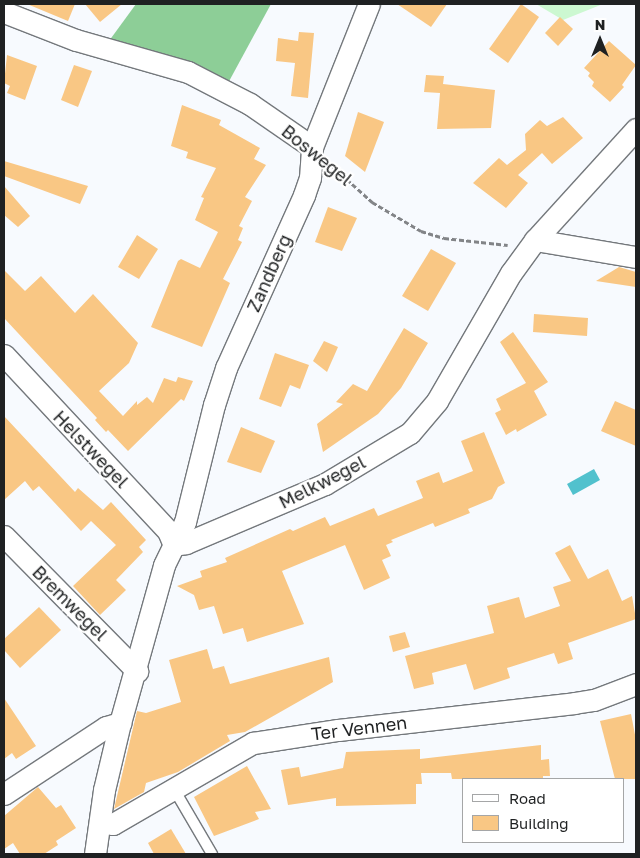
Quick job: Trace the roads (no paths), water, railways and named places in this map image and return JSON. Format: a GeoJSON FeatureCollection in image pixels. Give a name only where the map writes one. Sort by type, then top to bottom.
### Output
{"type":"FeatureCollection","features":[{"type":"Feature","properties":{"kind":"street","name":"Zandberg"},"geometry":{"type":"LineString","coordinates":[[174,545],[185,522],[226,368],[310,178],[312,147],[369,4]]}},
{"type":"Feature","properties":{"kind":"street","name":"Boswegel"},"geometry":{"type":"LineString","coordinates":[[4,12],[76,40],[188,72],[250,104],[312,147]]}},
{"type":"Feature","properties":{"kind":"street","name":"Melkwegel"},"geometry":{"type":"LineString","coordinates":[[174,545],[186,543],[325,484],[410,432],[437,401],[511,273],[535,240],[636,129]]}},
{"type":"Feature","properties":{"kind":"street"},"geometry":{"type":"LineString","coordinates":[[535,240],[636,257]]}},
{"type":"Feature","properties":{"kind":"street","name":"Helstwegel"},"geometry":{"type":"LineString","coordinates":[[4,355],[168,530],[174,545]]}},
{"type":"Feature","properties":{"kind":"street","name":"Bremwegel"},"geometry":{"type":"LineString","coordinates":[[4,536],[137,671]]}},
{"type":"Feature","properties":{"kind":"street"},"geometry":{"type":"LineString","coordinates":[[95,854],[120,724],[137,671],[164,565],[174,545]]}},
{"type":"Feature","properties":{"kind":"street","name":"Ter Vennen"},"geometry":{"type":"LineString","coordinates":[[100,822],[114,824],[253,743],[333,730],[594,700],[636,684]]}},
{"type":"Feature","properties":{"kind":"street"},"geometry":{"type":"LineString","coordinates":[[4,794],[106,728],[120,724]]}},
{"type":"Feature","properties":{"kind":"lane"},"geometry":{"type":"LineString","coordinates":[[174,789],[212,854]]}},
{"type":"Feature","properties":{"kind":"water"},"geometry":{"type":"Polygon","coordinates":[[[594,469],[600,480],[573,495],[567,484],[594,469]]]}}]}
